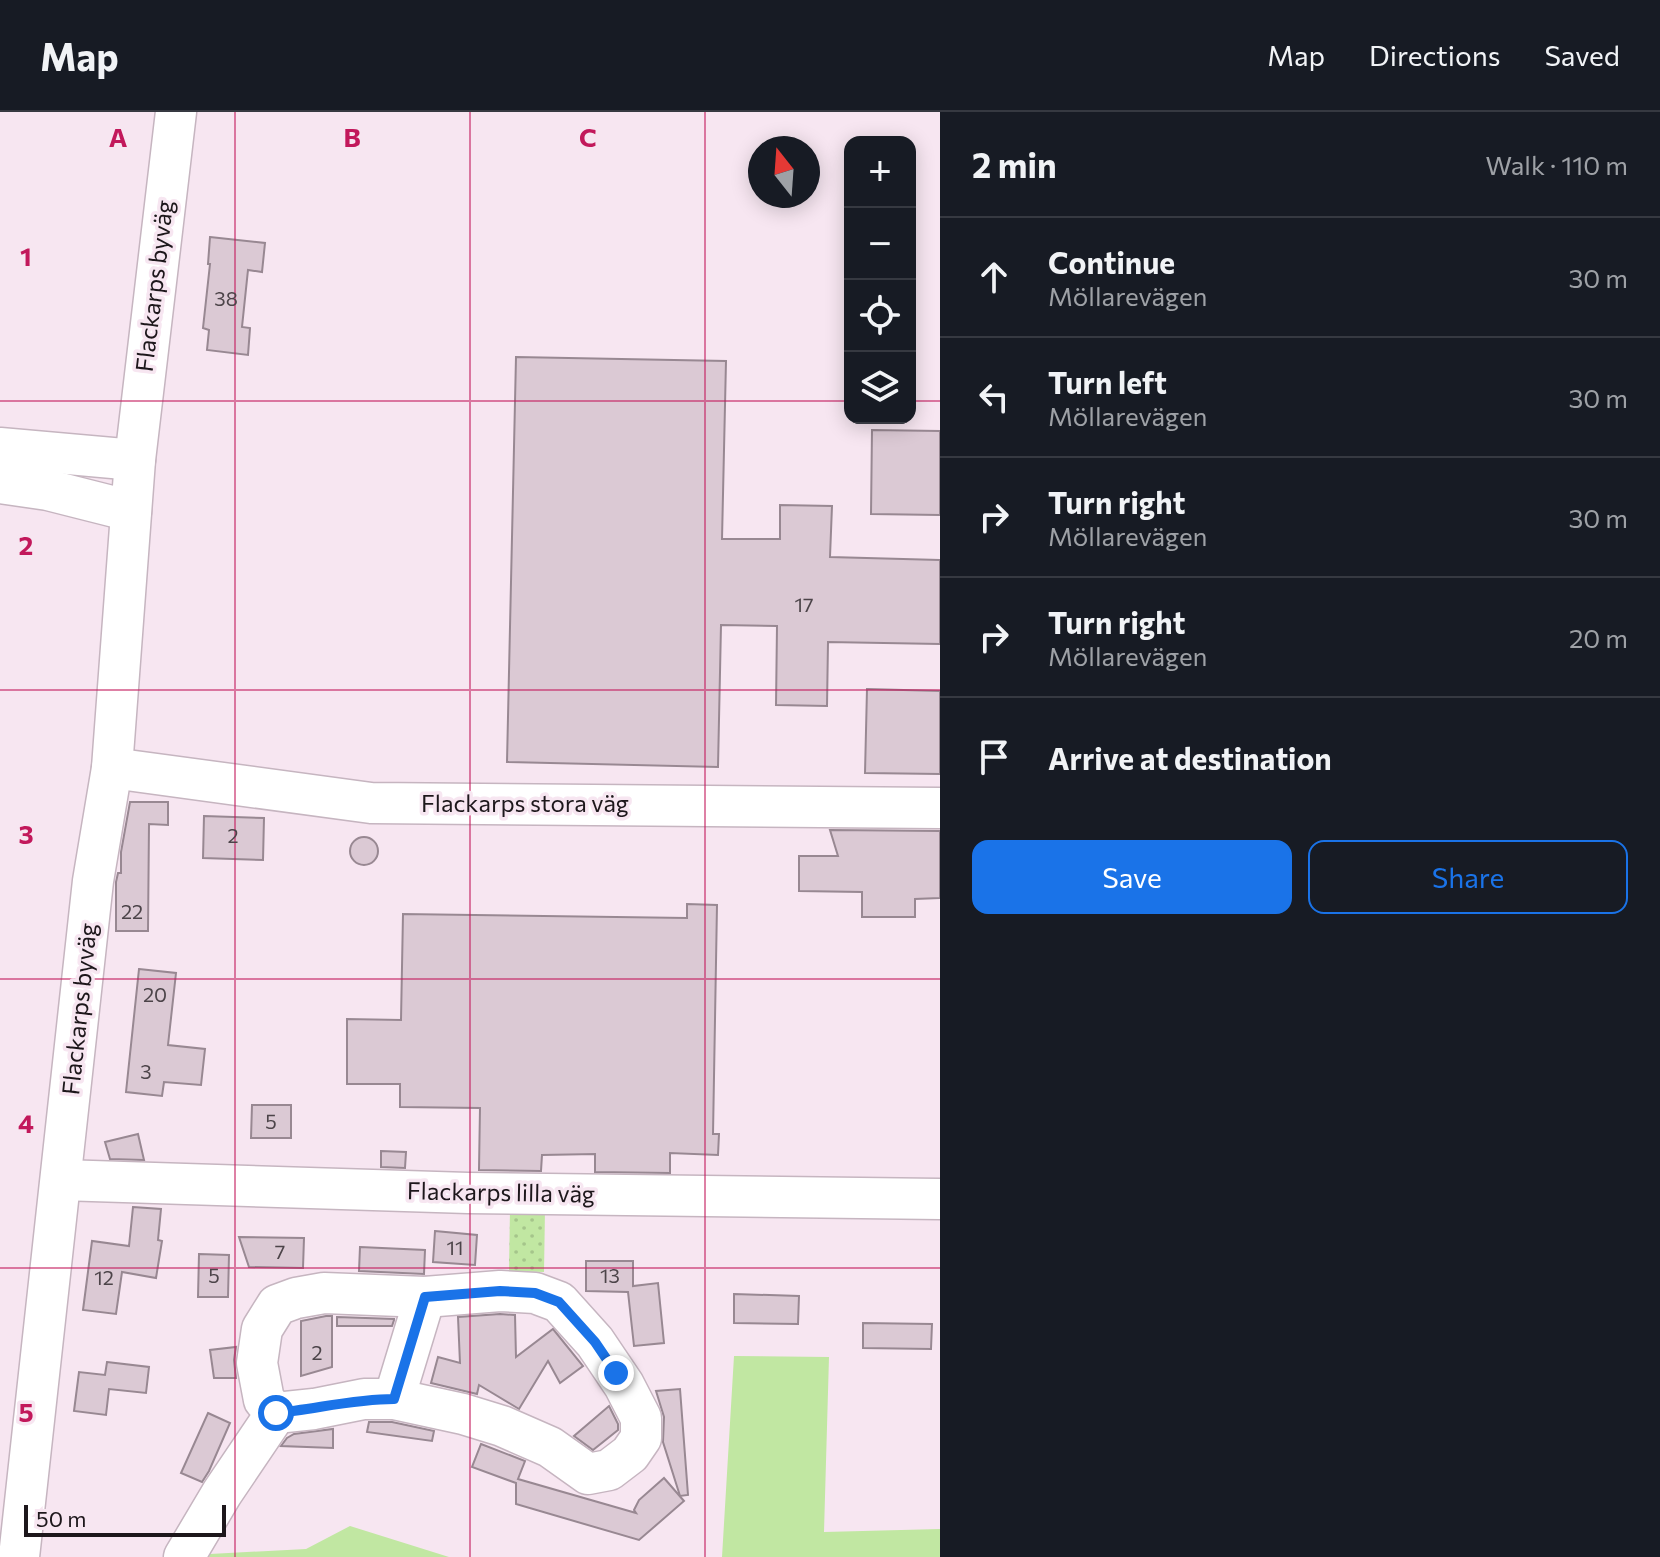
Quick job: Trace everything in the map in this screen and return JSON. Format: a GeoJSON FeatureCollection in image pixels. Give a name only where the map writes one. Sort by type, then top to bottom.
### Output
{"type":"FeatureCollection","features":[{"type":"Feature","properties":{"kind":"street","name":"Flackarps byväg"},"geometry":{"type":"LineString","coordinates":[[19,1557],[93,881],[112,768],[135,460],[176,112]]}},
{"type":"Feature","properties":{"kind":"street"},"geometry":{"type":"LineString","coordinates":[[0,448],[135,460]]}},
{"type":"Feature","properties":{"kind":"street"},"geometry":{"type":"LineString","coordinates":[[0,483],[48,490],[131,511]]}},
{"type":"Feature","properties":{"kind":"street","name":"Flackarps stora väg"},"geometry":{"type":"LineString","coordinates":[[112,768],[371,803],[940,808]]}},
{"type":"Feature","properties":{"kind":"street","name":"Flackarps lilla väg"},"geometry":{"type":"LineString","coordinates":[[61,1180],[468,1193],[940,1199]]}},
{"type":"Feature","properties":{"kind":"street"},"geometry":{"type":"LineString","coordinates":[[184,1557],[222,1493],[276,1413],[364,1399],[394,1399],[502,1426],[550,1447],[588,1474],[609,1470],[630,1454],[641,1438],[641,1418],[624,1385],[595,1342],[559,1302],[535,1293],[500,1291],[425,1297],[324,1293],[277,1305],[262,1329],[257,1363],[264,1400],[276,1413]]}},
{"type":"Feature","properties":{"kind":"street"},"geometry":{"type":"LineString","coordinates":[[394,1399],[425,1297]]}},
{"type":"Feature","properties":{"kind":"green space"},"geometry":{"type":"Polygon","coordinates":[[[510,1209],[545,1210],[544,1272],[509,1271],[510,1209]]]}},
{"type":"Feature","properties":{"kind":"green space"},"geometry":{"type":"Polygon","coordinates":[[[734,1356],[829,1357],[824,1532],[940,1529],[940,1557],[722,1557],[734,1356]]]}},
{"type":"Feature","properties":{"kind":"green space"},"geometry":{"type":"Polygon","coordinates":[[[350,1526],[449,1557],[209,1557],[210,1554],[306,1549],[350,1526]]]}},
{"type":"Feature","properties":{"kind":"building"},"geometry":{"type":"Polygon","coordinates":[[[210,237],[265,243],[262,272],[248,270],[242,327],[250,328],[248,355],[207,350],[209,330],[203,328],[210,237]]]}},
{"type":"Feature","properties":{"kind":"building"},"geometry":{"type":"Polygon","coordinates":[[[516,357],[726,361],[722,539],[780,539],[780,505],[832,506],[830,557],[940,560],[940,644],[828,642],[827,706],[776,705],[777,626],[721,625],[718,767],[507,762],[516,357]]]}},
{"type":"Feature","properties":{"kind":"building"},"geometry":{"type":"Polygon","coordinates":[[[872,430],[940,431],[940,515],[871,514],[872,430]]]}},
{"type":"Feature","properties":{"kind":"building"},"geometry":{"type":"Polygon","coordinates":[[[867,689],[940,691],[940,774],[865,773],[867,689]]]}},
{"type":"Feature","properties":{"kind":"building"},"geometry":{"type":"Polygon","coordinates":[[[130,802],[168,802],[168,825],[149,824],[148,931],[116,931],[116,882],[118,873],[121,873],[121,852],[130,802]]]}},
{"type":"Feature","properties":{"kind":"building"},"geometry":{"type":"Polygon","coordinates":[[[204,816],[264,818],[263,860],[203,858],[204,816]]]}},
{"type":"Feature","properties":{"kind":"building"},"geometry":{"type":"Polygon","coordinates":[[[830,830],[940,831],[940,898],[915,899],[915,917],[862,917],[862,892],[799,891],[799,856],[838,856],[830,830]]]}},
{"type":"Feature","properties":{"kind":"building"},"geometry":{"type":"Polygon","coordinates":[[[364,837],[374,841],[378,851],[374,861],[364,865],[354,861],[350,851],[354,841],[364,837]]]}},
{"type":"Feature","properties":{"kind":"building"},"geometry":{"type":"Polygon","coordinates":[[[687,904],[717,905],[713,1134],[719,1134],[718,1155],[670,1153],[670,1173],[595,1172],[595,1154],[542,1155],[541,1171],[479,1170],[480,1108],[400,1107],[400,1084],[347,1084],[347,1019],[401,1020],[403,914],[687,918],[687,904]]]}},
{"type":"Feature","properties":{"kind":"building"},"geometry":{"type":"Polygon","coordinates":[[[139,969],[176,973],[168,1045],[205,1049],[201,1085],[164,1082],[162,1096],[126,1092],[139,969]]]}},
{"type":"Feature","properties":{"kind":"building"},"geometry":{"type":"Polygon","coordinates":[[[252,1105],[291,1105],[291,1138],[251,1138],[252,1105]]]}},
{"type":"Feature","properties":{"kind":"building"},"geometry":{"type":"Polygon","coordinates":[[[138,1134],[144,1160],[110,1159],[105,1142],[138,1134]]]}},
{"type":"Feature","properties":{"kind":"building"},"geometry":{"type":"Polygon","coordinates":[[[381,1151],[406,1152],[405,1168],[381,1167],[381,1151]]]}},
{"type":"Feature","properties":{"kind":"building"},"geometry":{"type":"Polygon","coordinates":[[[133,1207],[161,1209],[158,1240],[162,1241],[156,1278],[122,1272],[116,1314],[83,1310],[92,1241],[129,1246],[133,1207]]]}},
{"type":"Feature","properties":{"kind":"building"},"geometry":{"type":"Polygon","coordinates":[[[435,1231],[477,1235],[475,1265],[433,1262],[435,1231]]]}},
{"type":"Feature","properties":{"kind":"building"},"geometry":{"type":"Polygon","coordinates":[[[239,1237],[304,1238],[303,1268],[249,1267],[239,1237]]]}},
{"type":"Feature","properties":{"kind":"building"},"geometry":{"type":"Polygon","coordinates":[[[360,1247],[425,1250],[424,1274],[359,1271],[360,1247]]]}},
{"type":"Feature","properties":{"kind":"building"},"geometry":{"type":"Polygon","coordinates":[[[199,1254],[229,1255],[228,1297],[198,1297],[199,1254]]]}},
{"type":"Feature","properties":{"kind":"building"},"geometry":{"type":"Polygon","coordinates":[[[586,1261],[633,1261],[633,1286],[658,1283],[664,1343],[634,1346],[628,1292],[586,1291],[586,1261]]]}},
{"type":"Feature","properties":{"kind":"building"},"geometry":{"type":"Polygon","coordinates":[[[734,1294],[799,1296],[798,1324],[734,1323],[734,1294]]]}},
{"type":"Feature","properties":{"kind":"building"},"geometry":{"type":"Polygon","coordinates":[[[515,1315],[516,1357],[553,1329],[583,1366],[560,1383],[548,1361],[519,1409],[479,1385],[477,1394],[431,1383],[438,1357],[460,1363],[458,1317],[515,1315]]]}},
{"type":"Feature","properties":{"kind":"building"},"geometry":{"type":"Polygon","coordinates":[[[332,1316],[332,1367],[301,1376],[301,1321],[332,1316]]]}},
{"type":"Feature","properties":{"kind":"building"},"geometry":{"type":"Polygon","coordinates":[[[337,1317],[394,1320],[392,1326],[337,1326],[337,1317]]]}},
{"type":"Feature","properties":{"kind":"building"},"geometry":{"type":"Polygon","coordinates":[[[863,1323],[932,1324],[931,1349],[863,1348],[863,1323]]]}},
{"type":"Feature","properties":{"kind":"building"},"geometry":{"type":"Polygon","coordinates":[[[236,1347],[236,1378],[214,1378],[210,1350],[236,1347]]]}},
{"type":"Feature","properties":{"kind":"building"},"geometry":{"type":"Polygon","coordinates":[[[107,1362],[149,1367],[146,1393],[109,1389],[106,1415],[74,1411],[79,1372],[105,1375],[107,1362]]]}},
{"type":"Feature","properties":{"kind":"building"},"geometry":{"type":"Polygon","coordinates":[[[680,1389],[688,1495],[680,1496],[663,1442],[664,1417],[656,1391],[680,1389]]]}},
{"type":"Feature","properties":{"kind":"building"},"geometry":{"type":"Polygon","coordinates":[[[609,1406],[618,1430],[593,1450],[574,1436],[609,1406]]]}},
{"type":"Feature","properties":{"kind":"building"},"geometry":{"type":"Polygon","coordinates":[[[208,1413],[230,1423],[202,1482],[181,1473],[208,1413]]]}},
{"type":"Feature","properties":{"kind":"building"},"geometry":{"type":"Polygon","coordinates":[[[369,1422],[392,1422],[434,1431],[432,1441],[367,1432],[369,1422]]]}},
{"type":"Feature","properties":{"kind":"building"},"geometry":{"type":"Polygon","coordinates":[[[333,1429],[333,1448],[281,1446],[294,1434],[333,1429]]]}},
{"type":"Feature","properties":{"kind":"building"},"geometry":{"type":"Polygon","coordinates":[[[481,1444],[525,1461],[518,1479],[636,1513],[634,1510],[639,1500],[664,1478],[684,1501],[639,1540],[516,1504],[516,1483],[472,1467],[481,1444]]]}},
{"type":"Feature","properties":{"kind":"route"},"geometry":{"type":"LineString","coordinates":[[276,1413],[364,1399],[394,1399],[425,1297],[500,1291],[535,1293],[559,1302],[595,1342],[616,1373]]}}]}
